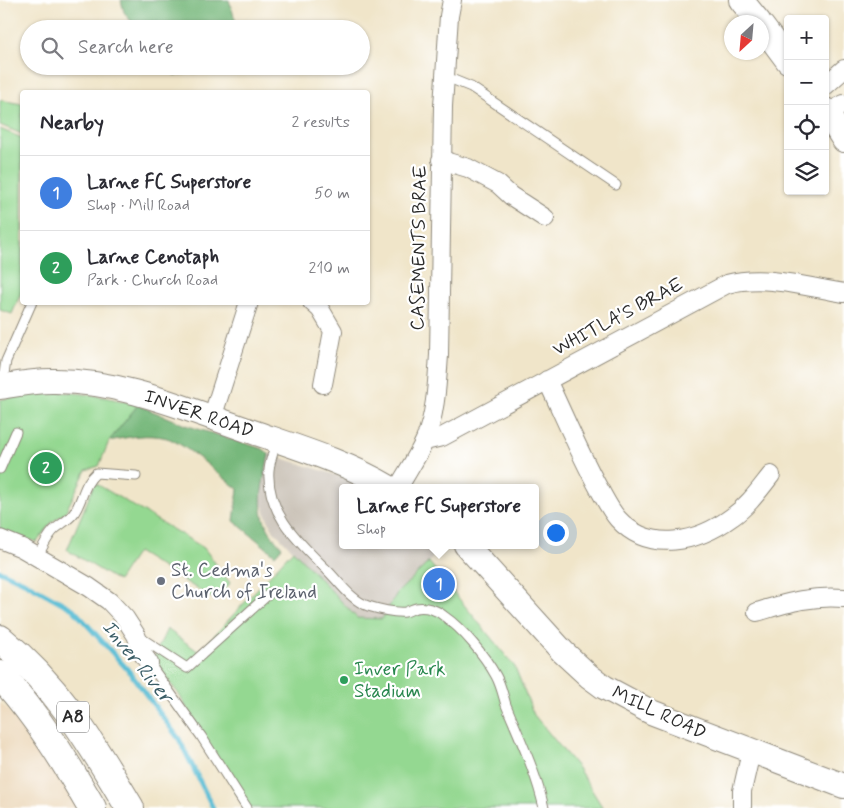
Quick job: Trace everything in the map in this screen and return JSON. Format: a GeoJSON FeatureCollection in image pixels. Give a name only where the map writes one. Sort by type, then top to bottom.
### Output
{"type":"FeatureCollection","features":[{"type":"Feature","properties":{"kind":"highway","name":"A8"},"geometry":{"type":"LineString","coordinates":[[0,639],[41,676],[65,706],[90,741],[130,808]]}},
{"type":"Feature","properties":{"kind":"highway","name":"A8"},"geometry":{"type":"LineString","coordinates":[[0,675],[22,699],[59,752],[92,808]]}},
{"type":"Feature","properties":{"kind":"street","name":"CASEMENTS BRAE"},"geometry":{"type":"LineString","coordinates":[[400,484],[424,440],[434,402],[439,355],[444,76],[452,0]]}},
{"type":"Feature","properties":{"kind":"street"},"geometry":{"type":"LineString","coordinates":[[741,0],[753,15]]}},
{"type":"Feature","properties":{"kind":"street"},"geometry":{"type":"LineString","coordinates":[[769,35],[784,55]]}},
{"type":"Feature","properties":{"kind":"street"},"geometry":{"type":"LineString","coordinates":[[829,82],[844,69]]}},
{"type":"Feature","properties":{"kind":"street"},"geometry":{"type":"LineString","coordinates":[[832,109],[844,140]]}},
{"type":"Feature","properties":{"kind":"street"},"geometry":{"type":"LineString","coordinates":[[441,160],[468,168],[498,184],[511,196],[545,218]]}},
{"type":"Feature","properties":{"kind":"street","name":"WHITLA'S BRAE"},"geometry":{"type":"LineString","coordinates":[[424,440],[442,437],[727,284],[752,279],[844,292]]}},
{"type":"Feature","properties":{"kind":"street"},"geometry":{"type":"LineString","coordinates":[[212,418],[248,305]]}},
{"type":"Feature","properties":{"kind":"street"},"geometry":{"type":"LineString","coordinates":[[315,305],[333,331],[323,384]]}},
{"type":"Feature","properties":{"kind":"street"},"geometry":{"type":"LineString","coordinates":[[547,380],[605,499],[618,518],[632,531],[646,539],[664,541],[682,539],[718,526],[733,517],[749,502],[771,475]]}},
{"type":"Feature","properties":{"kind":"street","name":"INVER ROAD"},"geometry":{"type":"LineString","coordinates":[[3,387],[15,383],[88,382],[156,398],[277,440],[360,472],[382,484]]}},
{"type":"Feature","properties":{"kind":"street"},"geometry":{"type":"LineString","coordinates":[[0,540],[22,548],[89,587],[109,601],[136,635],[144,656],[149,663]]}},
{"type":"Feature","properties":{"kind":"street","name":"MILL ROAD"},"geometry":{"type":"LineString","coordinates":[[472,549],[563,652],[604,687],[651,712],[751,752],[844,786]]}},
{"type":"Feature","properties":{"kind":"street"},"geometry":{"type":"LineString","coordinates":[[757,612],[804,599],[823,597],[844,598]]}},
{"type":"Feature","properties":{"kind":"street"},"geometry":{"type":"LineString","coordinates":[[742,808],[742,790],[751,752]]}},
{"type":"Feature","properties":{"kind":"lane"},"geometry":{"type":"LineString","coordinates":[[444,76],[471,87],[616,185]]}},
{"type":"Feature","properties":{"kind":"lane"},"geometry":{"type":"LineString","coordinates":[[3,387],[6,361],[31,305]]}},
{"type":"Feature","properties":{"kind":"lane"},"geometry":{"type":"LineString","coordinates":[[0,470],[16,432]]}},
{"type":"Feature","properties":{"kind":"lane"},"geometry":{"type":"LineString","coordinates":[[277,440],[269,469],[270,486],[281,519],[296,539],[358,601],[376,608],[399,612],[418,608],[430,608],[444,615],[458,627],[481,654],[497,677],[506,703],[524,743],[544,808]]}},
{"type":"Feature","properties":{"kind":"lane"},"geometry":{"type":"LineString","coordinates":[[37,558],[44,542],[52,532],[73,514],[85,487],[96,472],[136,476]]}},
{"type":"Feature","properties":{"kind":"lane"},"geometry":{"type":"LineString","coordinates":[[136,635],[186,668],[270,594]]}},
{"type":"Feature","properties":{"kind":"lane"},"geometry":{"type":"LineString","coordinates":[[149,663],[201,736],[246,808]]}},
{"type":"Feature","properties":{"kind":"shaded area"},"geometry":{"type":"Polygon","coordinates":[[[269,454],[349,479],[355,484],[339,484],[339,549],[434,549],[437,552],[397,593],[382,619],[357,618],[274,531],[260,498],[269,454]]]}},
{"type":"Feature","properties":{"kind":"shaded area"},"geometry":{"type":"Polygon","coordinates":[[[0,703],[8,710],[80,808],[0,808],[0,703]]]}},
{"type":"Feature","properties":{"kind":"green space"},"geometry":{"type":"Polygon","coordinates":[[[121,0],[229,0],[235,20],[130,20],[124,12],[121,0]]]}},
{"type":"Feature","properties":{"kind":"green space"},"geometry":{"type":"Polygon","coordinates":[[[0,100],[20,104],[20,133],[0,125],[0,100]]]}},
{"type":"Feature","properties":{"kind":"green space"},"geometry":{"type":"Polygon","coordinates":[[[0,129],[20,137],[20,295],[12,314],[0,310],[0,129]]]}},
{"type":"Feature","properties":{"kind":"green space"},"geometry":{"type":"Polygon","coordinates":[[[59,392],[99,396],[138,405],[109,441],[99,466],[86,470],[65,513],[52,522],[37,542],[0,530],[0,400],[22,395],[59,392]]]}},
{"type":"Feature","properties":{"kind":"green space"},"geometry":{"type":"Polygon","coordinates":[[[138,405],[185,425],[263,449],[269,454],[263,480],[261,503],[266,525],[272,536],[282,547],[275,555],[234,521],[238,489],[183,446],[167,438],[153,436],[109,441],[138,405]]]}},
{"type":"Feature","properties":{"kind":"green space"},"geometry":{"type":"Polygon","coordinates":[[[95,483],[204,548],[230,583],[217,601],[137,552],[118,581],[67,550],[95,483]]]}},
{"type":"Feature","properties":{"kind":"green space","name":"Inver Park Stadium"},"geometry":{"type":"Polygon","coordinates":[[[293,550],[357,618],[382,619],[397,593],[429,562],[515,667],[534,715],[578,768],[603,808],[245,808],[178,693],[152,661],[167,629],[199,652],[293,550]]]}},
{"type":"Feature","properties":{"kind":"waterway","name":"Inver River"},"geometry":{"type":"LineString","coordinates":[[0,571],[73,609],[128,670],[179,739],[213,808]]}},
{"type":"Feature","properties":{"kind":"place","name":"Larne Cenotaph"},"geometry":{"type":"Point","coordinates":[46,468]}},
{"type":"Feature","properties":{"kind":"place","name":"St. Cedma's Church of Ireland"},"geometry":{"type":"Point","coordinates":[161,581]}},
{"type":"Feature","properties":{"kind":"place","name":"Larne FC Superstore"},"geometry":{"type":"Point","coordinates":[439,584]}},
{"type":"Feature","properties":{"kind":"place","name":"Inver Park Stadium"},"geometry":{"type":"Point","coordinates":[344,680]}}]}
